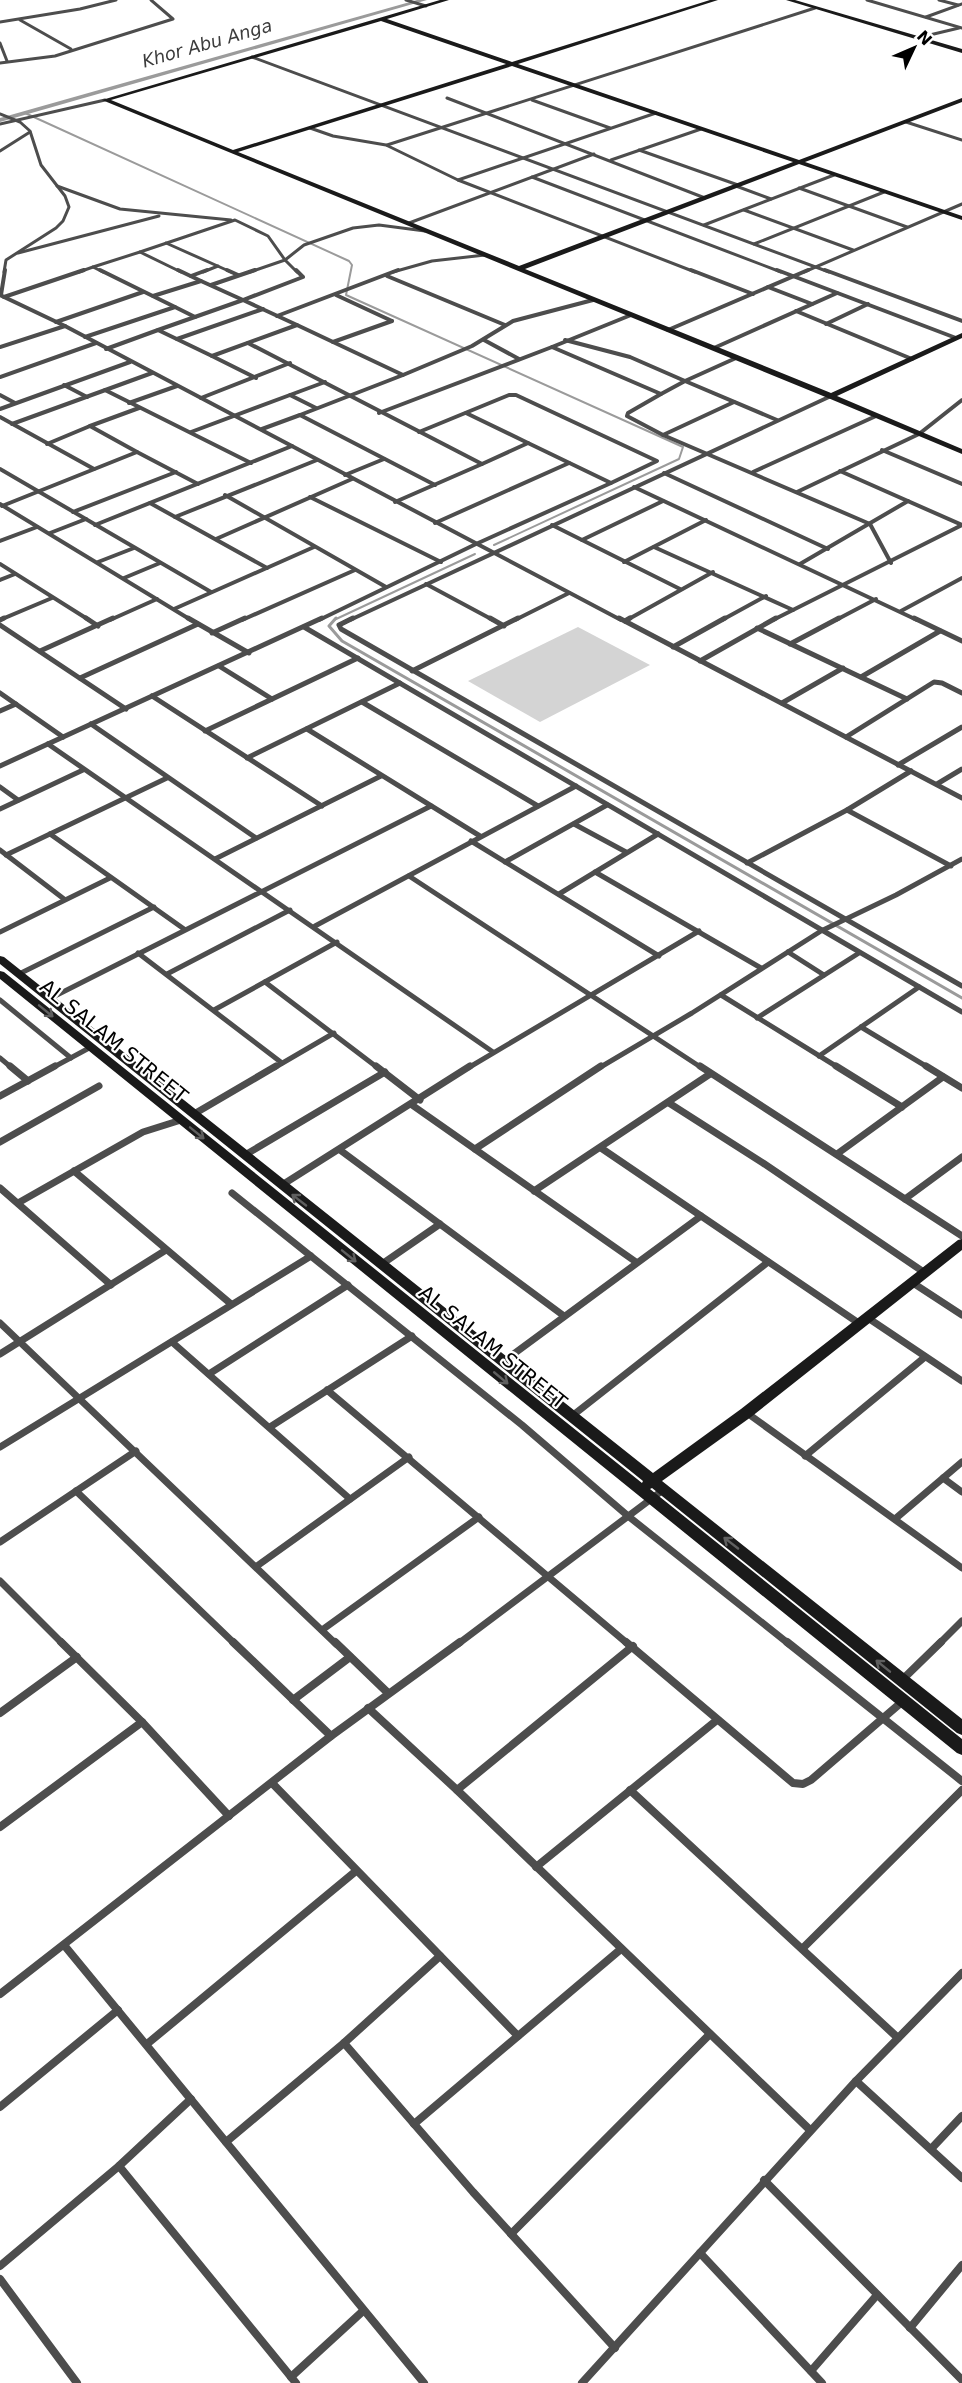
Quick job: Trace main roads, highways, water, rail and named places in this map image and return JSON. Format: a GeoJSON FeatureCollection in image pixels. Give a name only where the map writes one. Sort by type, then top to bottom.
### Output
{"type":"FeatureCollection","features":[{"type":"Feature","properties":{"kind":"waterway","name":"Khor Abu Anga"},"geometry":{"type":"LineString","coordinates":[[0,120],[424,0]]}},
{"type":"Feature","properties":{"kind":"waterway"},"geometry":{"type":"LineString","coordinates":[[25,113],[349,261],[352,265],[346,295],[683,447],[679,459],[494,545]]}},
{"type":"Feature","properties":{"kind":"waterway"},"geometry":{"type":"LineString","coordinates":[[334,620],[475,554]]}},
{"type":"Feature","properties":{"kind":"waterway"},"geometry":{"type":"LineString","coordinates":[[334,620],[329,626],[342,641],[962,998]]}}]}
